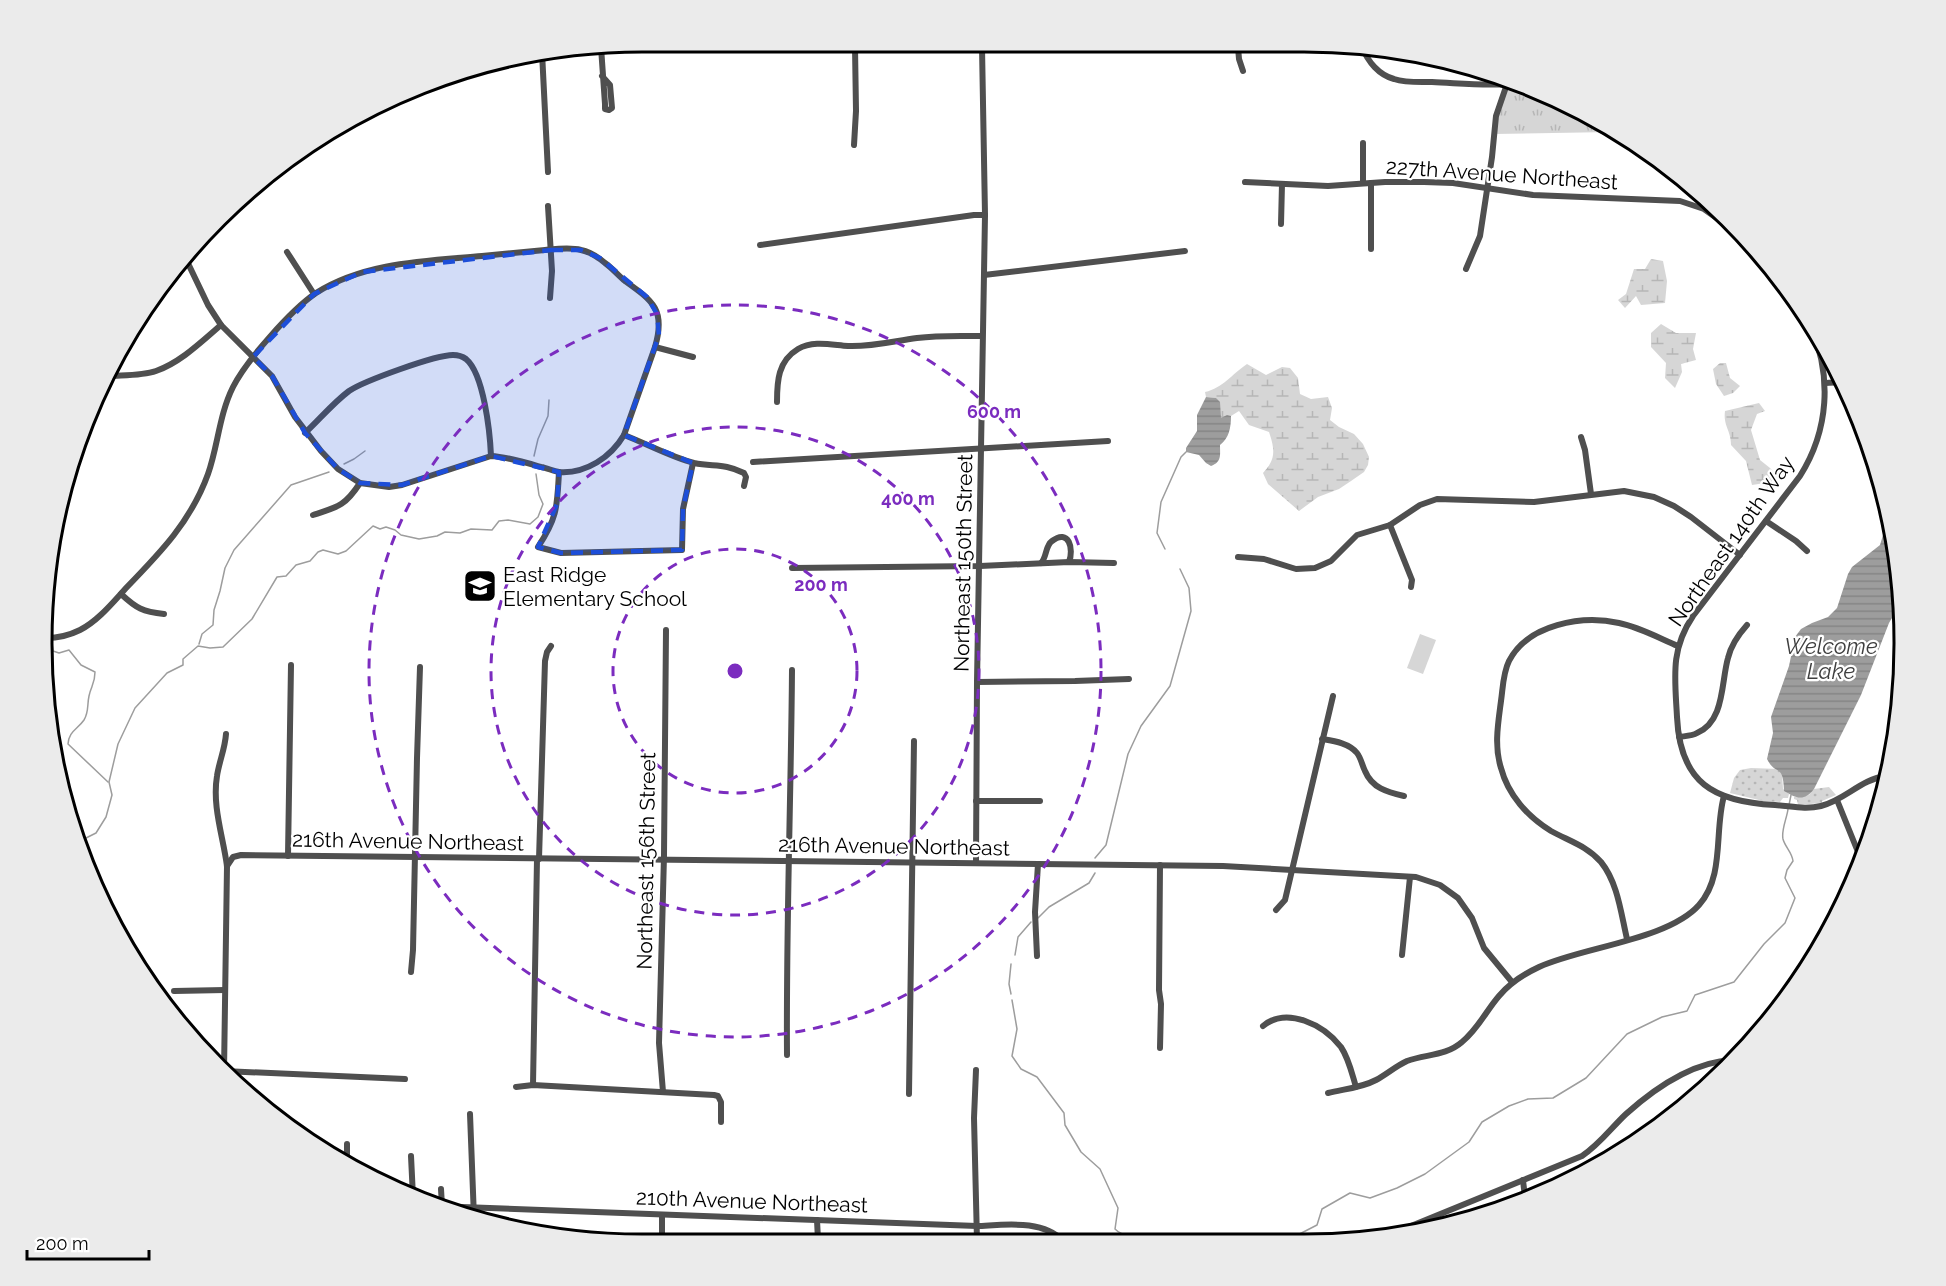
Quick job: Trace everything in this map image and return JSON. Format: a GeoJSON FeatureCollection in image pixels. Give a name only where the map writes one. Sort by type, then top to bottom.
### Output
{"type":"FeatureCollection","features":[{"type":"Feature","properties":{"kind":"street"},"geometry":{"type":"LineString","coordinates":[[854,145],[855,52]]}},
{"type":"Feature","properties":{"kind":"street","name":"Northeast 150th Street"},"geometry":{"type":"LineString","coordinates":[[976,863],[982,336],[986,215],[982,52]]}},
{"type":"Feature","properties":{"kind":"street"},"geometry":{"type":"LineString","coordinates":[[1238,52],[1243,70]]}},
{"type":"Feature","properties":{"kind":"street"},"geometry":{"type":"LineString","coordinates":[[601,54],[602,76],[604,104],[605,109],[609,110],[612,108],[610,85],[602,76]]}},
{"type":"Feature","properties":{"kind":"street"},"geometry":{"type":"LineString","coordinates":[[1365,56],[1383,74],[1394,79],[1488,83]]}},
{"type":"Feature","properties":{"kind":"street"},"geometry":{"type":"LineString","coordinates":[[542,62],[548,172]]}},
{"type":"Feature","properties":{"kind":"street"},"geometry":{"type":"LineString","coordinates":[[1466,269],[1480,236],[1496,116],[1506,89]]}},
{"type":"Feature","properties":{"kind":"street"},"geometry":{"type":"LineString","coordinates":[[1363,143],[1363,183]]}},
{"type":"Feature","properties":{"kind":"street","name":"227th Avenue Northeast"},"geometry":{"type":"LineString","coordinates":[[1245,182],[1328,186],[1424,182],[1533,195],[1680,201],[1703,209]]}},
{"type":"Feature","properties":{"kind":"street"},"geometry":{"type":"LineString","coordinates":[[1371,183],[1371,249]]}},
{"type":"Feature","properties":{"kind":"street"},"geometry":{"type":"LineString","coordinates":[[1281,224],[1282,184]]}},
{"type":"Feature","properties":{"kind":"street"},"geometry":{"type":"LineString","coordinates":[[548,206],[552,271],[550,298]]}},
{"type":"Feature","properties":{"kind":"street"},"geometry":{"type":"LineString","coordinates":[[760,245],[986,215]]}},
{"type":"Feature","properties":{"kind":"street"},"geometry":{"type":"LineString","coordinates":[[52,637],[79,631],[101,614],[170,542],[189,515],[208,474],[227,400],[241,373],[253,357],[295,311],[314,294],[337,281],[392,265],[551,250],[581,250],[600,258],[653,303],[659,324],[659,335],[624,435],[618,446],[598,462],[576,470],[559,472],[505,457],[491,456],[402,485],[390,487],[360,483],[338,469],[306,433],[272,376],[253,357],[221,326],[189,266]]}},
{"type":"Feature","properties":{"kind":"street"},"geometry":{"type":"LineString","coordinates":[[984,274],[1185,251]]}},
{"type":"Feature","properties":{"kind":"street"},"geometry":{"type":"LineString","coordinates":[[287,252],[314,294]]}},
{"type":"Feature","properties":{"kind":"street"},"geometry":{"type":"LineString","coordinates":[[117,375],[154,372],[188,352],[221,326]]}},
{"type":"Feature","properties":{"kind":"street"},"geometry":{"type":"LineString","coordinates":[[777,402],[778,377],[782,364],[805,345],[814,343],[883,345],[917,338],[982,336]]}},
{"type":"Feature","properties":{"kind":"street"},"geometry":{"type":"LineString","coordinates":[[655,347],[693,357]]}},
{"type":"Feature","properties":{"kind":"street"},"geometry":{"type":"LineString","coordinates":[[306,433],[348,392],[367,381],[445,356],[459,355],[470,364],[477,378],[487,415],[491,456]]}},
{"type":"Feature","properties":{"kind":"street","name":"Northeast 140th Way"},"geometry":{"type":"LineString","coordinates":[[1821,361],[1825,383],[1823,418],[1812,454],[1800,476],[1693,616],[1678,646],[1676,671],[1678,737],[1682,754],[1696,776],[1724,796],[1749,804],[1818,807],[1837,800],[1868,781],[1877,778]]}},
{"type":"Feature","properties":{"kind":"street"},"geometry":{"type":"LineString","coordinates":[[1825,383],[1833,383]]}},
{"type":"Feature","properties":{"kind":"street"},"geometry":{"type":"LineString","coordinates":[[624,435],[693,463],[724,465],[738,470],[746,477],[744,486]]}},
{"type":"Feature","properties":{"kind":"street"},"geometry":{"type":"LineString","coordinates":[[1581,437],[1592,494]]}},
{"type":"Feature","properties":{"kind":"street"},"geometry":{"type":"LineString","coordinates":[[753,462],[1108,441]]}},
{"type":"Feature","properties":{"kind":"street"},"geometry":{"type":"LineString","coordinates":[[559,472],[554,520],[538,547],[561,553],[682,550],[682,509],[693,463]]}},
{"type":"Feature","properties":{"kind":"street"},"geometry":{"type":"LineString","coordinates":[[313,515],[340,506],[351,497],[360,483]]}},
{"type":"Feature","properties":{"kind":"street"},"geometry":{"type":"LineString","coordinates":[[1238,557],[1264,559],[1287,567],[1308,569],[1323,565],[1339,554],[1357,535],[1390,525],[1420,505],[1437,499],[1534,501],[1624,491],[1654,497],[1674,506],[1740,555]]}},
{"type":"Feature","properties":{"kind":"street"},"geometry":{"type":"LineString","coordinates":[[1766,521],[1808,551]]}},
{"type":"Feature","properties":{"kind":"street"},"geometry":{"type":"LineString","coordinates":[[1390,525],[1412,580],[1411,587]]}},
{"type":"Feature","properties":{"kind":"street"},"geometry":{"type":"LineString","coordinates":[[1041,563],[1046,558],[1048,545],[1059,537],[1069,541],[1072,547],[1069,562]]}},
{"type":"Feature","properties":{"kind":"street"},"geometry":{"type":"LineString","coordinates":[[792,568],[1114,563]]}},
{"type":"Feature","properties":{"kind":"street"},"geometry":{"type":"LineString","coordinates":[[121,594],[135,607],[148,613],[164,614]]}},
{"type":"Feature","properties":{"kind":"street"},"geometry":{"type":"LineString","coordinates":[[1627,939],[1613,884],[1602,864],[1590,851],[1552,831],[1527,813],[1506,783],[1501,769],[1497,739],[1506,669],[1517,649],[1533,636],[1581,620],[1600,620],[1633,627],[1678,646]]}},
{"type":"Feature","properties":{"kind":"street"},"geometry":{"type":"LineString","coordinates":[[1678,737],[1696,734],[1711,722],[1719,704],[1728,657],[1736,638],[1747,625]]}},
{"type":"Feature","properties":{"kind":"street","name":"Northeast 156th Street"},"geometry":{"type":"LineString","coordinates":[[663,1092],[659,1043],[666,630]]}},
{"type":"Feature","properties":{"kind":"street"},"geometry":{"type":"LineString","coordinates":[[533,1085],[545,661],[551,646]]}},
{"type":"Feature","properties":{"kind":"street"},"geometry":{"type":"LineString","coordinates":[[288,856],[291,665]]}},
{"type":"Feature","properties":{"kind":"street"},"geometry":{"type":"LineString","coordinates":[[411,972],[420,667]]}},
{"type":"Feature","properties":{"kind":"street"},"geometry":{"type":"LineString","coordinates":[[787,1055],[786,933],[790,855],[792,670]]}},
{"type":"Feature","properties":{"kind":"street"},"geometry":{"type":"LineString","coordinates":[[977,682],[1129,679]]}},
{"type":"Feature","properties":{"kind":"street"},"geometry":{"type":"LineString","coordinates":[[1276,910],[1285,900],[1333,696]]}},
{"type":"Feature","properties":{"kind":"street"},"geometry":{"type":"LineString","coordinates":[[223,1059],[227,866],[226,850],[217,814],[216,787],[226,734]]}},
{"type":"Feature","properties":{"kind":"street"},"geometry":{"type":"LineString","coordinates":[[1322,739],[1350,747],[1359,755],[1365,773],[1371,782],[1379,788],[1404,796]]}},
{"type":"Feature","properties":{"kind":"street"},"geometry":{"type":"LineString","coordinates":[[909,1094],[914,741]]}},
{"type":"Feature","properties":{"kind":"street"},"geometry":{"type":"LineString","coordinates":[[1328,1093],[1375,1080],[1405,1062],[1440,1054],[1460,1044],[1472,1034],[1498,997],[1512,982],[1541,966],[1666,926],[1692,912],[1701,904],[1715,875],[1720,815],[1724,796]]}},
{"type":"Feature","properties":{"kind":"street"},"geometry":{"type":"LineString","coordinates":[[1837,800],[1856,848]]}},
{"type":"Feature","properties":{"kind":"street"},"geometry":{"type":"LineString","coordinates":[[976,801],[1040,801]]}},
{"type":"Feature","properties":{"kind":"street","name":"216th Avenue Northeast"},"geometry":{"type":"LineString","coordinates":[[227,866],[236,856],[288,856],[1223,866],[1410,877],[1431,881],[1446,888],[1458,898],[1472,918],[1484,948],[1512,982]]}},
{"type":"Feature","properties":{"kind":"street"},"geometry":{"type":"LineString","coordinates":[[1037,956],[1035,912],[1038,864]]}},
{"type":"Feature","properties":{"kind":"street"},"geometry":{"type":"LineString","coordinates":[[1160,865],[1160,1048]]}},
{"type":"Feature","properties":{"kind":"street"},"geometry":{"type":"LineString","coordinates":[[1402,955],[1410,877]]}},
{"type":"Feature","properties":{"kind":"street"},"geometry":{"type":"LineString","coordinates":[[174,991],[225,990]]}},
{"type":"Feature","properties":{"kind":"street"},"geometry":{"type":"LineString","coordinates":[[1263,1026],[1278,1018],[1294,1019],[1312,1024],[1329,1034],[1348,1061],[1356,1087]]}},
{"type":"Feature","properties":{"kind":"street"},"geometry":{"type":"LineString","coordinates":[[1424,1221],[1582,1156],[1592,1149],[1625,1115],[1674,1078],[1702,1065],[1720,1062]]}},
{"type":"Feature","properties":{"kind":"street"},"geometry":{"type":"LineString","coordinates":[[976,1070],[974,1118],[976,1234]]}},
{"type":"Feature","properties":{"kind":"street"},"geometry":{"type":"LineString","coordinates":[[237,1072],[405,1079]]}},
{"type":"Feature","properties":{"kind":"street"},"geometry":{"type":"LineString","coordinates":[[516,1087],[533,1085],[714,1095],[718,1096],[721,1102],[721,1122]]}},
{"type":"Feature","properties":{"kind":"street"},"geometry":{"type":"LineString","coordinates":[[470,1114],[474,1208]]}},
{"type":"Feature","properties":{"kind":"street"},"geometry":{"type":"LineString","coordinates":[[347,1154],[348,1144]]}},
{"type":"Feature","properties":{"kind":"street"},"geometry":{"type":"LineString","coordinates":[[411,1155],[413,1187]]}},
{"type":"Feature","properties":{"kind":"street"},"geometry":{"type":"LineString","coordinates":[[1523,1180],[1525,1191]]}},
{"type":"Feature","properties":{"kind":"street"},"geometry":{"type":"LineString","coordinates":[[440,1197],[441,1189]]}},
{"type":"Feature","properties":{"kind":"street","name":"210th Avenue Northeast"},"geometry":{"type":"LineString","coordinates":[[474,1208],[977,1226],[1014,1225],[1042,1228],[1055,1234]]}},
{"type":"Feature","properties":{"kind":"street"},"geometry":{"type":"LineString","coordinates":[[662,1215],[662,1234]]}},
{"type":"Feature","properties":{"kind":"street"},"geometry":{"type":"LineString","coordinates":[[817,1220],[818,1234]]}},
{"type":"Feature","properties":{"kind":"highlighted area"},"geometry":{"type":"Polygon","coordinates":[[[551,250],[581,250],[600,258],[647,297],[657,314],[659,335],[624,435],[693,463],[683,509],[682,550],[561,553],[538,547],[557,504],[559,472],[491,456],[402,485],[360,483],[338,469],[305,433],[272,376],[253,357],[314,294],[362,272],[551,250]]]}},
{"type":"Feature","properties":{"kind":"green space"},"geometry":{"type":"Polygon","coordinates":[[[1506,89],[1564,113],[1598,132],[1494,134],[1506,89]]]}},
{"type":"Feature","properties":{"kind":"green space"},"geometry":{"type":"Polygon","coordinates":[[[1651,259],[1663,261],[1667,281],[1665,303],[1641,305],[1636,296],[1625,308],[1618,300],[1626,294],[1634,269],[1645,269],[1651,259]]]}},
{"type":"Feature","properties":{"kind":"green space"},"geometry":{"type":"Polygon","coordinates":[[[1661,324],[1676,333],[1696,333],[1693,349],[1696,360],[1681,364],[1682,372],[1675,388],[1665,378],[1666,363],[1651,347],[1651,333],[1661,324]]]}},
{"type":"Feature","properties":{"kind":"green space"},"geometry":{"type":"Polygon","coordinates":[[[1720,363],[1726,363],[1730,378],[1740,386],[1733,393],[1724,396],[1716,384],[1713,369],[1720,363]]]}},
{"type":"Feature","properties":{"kind":"green space"},"geometry":{"type":"Polygon","coordinates":[[[1247,364],[1266,375],[1282,367],[1290,368],[1298,378],[1300,394],[1311,399],[1328,397],[1332,408],[1330,420],[1354,434],[1363,444],[1369,457],[1364,472],[1339,489],[1318,497],[1299,511],[1268,484],[1263,473],[1273,454],[1269,432],[1249,425],[1239,411],[1221,419],[1216,398],[1206,397],[1205,392],[1222,384],[1247,364]]]}},
{"type":"Feature","properties":{"kind":"green space"},"geometry":{"type":"Polygon","coordinates":[[[1759,403],[1765,411],[1757,414],[1751,430],[1760,460],[1778,477],[1768,490],[1765,483],[1752,485],[1746,461],[1731,445],[1725,421],[1725,411],[1759,403]]]}},
{"type":"Feature","properties":{"kind":"green space"},"geometry":{"type":"Polygon","coordinates":[[[1420,634],[1436,640],[1423,674],[1407,668],[1420,634]]]}},
{"type":"Feature","properties":{"kind":"green space"},"geometry":{"type":"Polygon","coordinates":[[[1779,769],[1782,773],[1783,789],[1789,794],[1788,798],[1783,798],[1780,802],[1763,801],[1730,793],[1734,778],[1740,770],[1779,769]]]}},
{"type":"Feature","properties":{"kind":"green space"},"geometry":{"type":"Polygon","coordinates":[[[1829,787],[1836,795],[1822,803],[1798,805],[1797,800],[1794,799],[1794,797],[1809,795],[1814,789],[1829,787]]]}},
{"type":"Feature","properties":{"kind":"water"},"geometry":{"type":"Polygon","coordinates":[[[1206,397],[1216,398],[1220,402],[1221,418],[1231,416],[1229,432],[1220,445],[1219,460],[1211,466],[1199,455],[1186,452],[1186,448],[1197,431],[1197,415],[1206,397]]]}},
{"type":"Feature","properties":{"kind":"water","name":"Welcome Lake"},"geometry":{"type":"Polygon","coordinates":[[[1883,535],[1893,617],[1861,695],[1814,789],[1807,796],[1796,797],[1784,791],[1781,773],[1773,768],[1767,759],[1773,733],[1771,717],[1789,666],[1795,637],[1801,629],[1828,617],[1837,608],[1852,567],[1880,545],[1883,535]]]}},
{"type":"Feature","properties":{"kind":"waterway"},"geometry":{"type":"LineString","coordinates":[[534,456],[538,439],[548,416],[549,400]]}},
{"type":"Feature","properties":{"kind":"waterway"},"geometry":{"type":"LineString","coordinates":[[344,464],[365,451]]}},
{"type":"Feature","properties":{"kind":"waterway"},"geometry":{"type":"LineString","coordinates":[[1165,549],[1157,533],[1161,502],[1181,457],[1186,452]]}},
{"type":"Feature","properties":{"kind":"waterway"},"geometry":{"type":"LineString","coordinates":[[199,644],[202,634],[213,625],[214,610],[225,568],[234,550],[291,485],[329,472]]}},
{"type":"Feature","properties":{"kind":"waterway"},"geometry":{"type":"LineString","coordinates":[[86,838],[96,833],[106,817],[112,795],[109,782],[118,744],[135,708],[167,673],[183,665],[183,659],[198,646],[223,647],[252,619],[277,577],[286,576],[296,565],[310,561],[323,550],[338,554],[346,551],[373,526],[380,529],[386,527],[401,535],[419,539],[445,532],[460,533],[471,529],[492,530],[499,521],[508,520],[530,524],[538,517],[543,504],[539,495],[536,474]]}},
{"type":"Feature","properties":{"kind":"waterway"},"geometry":{"type":"LineString","coordinates":[[1095,858],[1106,845],[1128,754],[1141,726],[1170,686],[1191,611],[1189,588],[1180,569]]}},
{"type":"Feature","properties":{"kind":"waterway"},"geometry":{"type":"LineString","coordinates":[[52,645],[53,651],[59,653],[69,650],[81,665],[95,672],[86,717],[72,733],[68,744],[108,782]]}},
{"type":"Feature","properties":{"kind":"waterway"},"geometry":{"type":"LineString","coordinates":[[1789,805],[1791,795]]}},
{"type":"Feature","properties":{"kind":"waterway"},"geometry":{"type":"LineString","coordinates":[[1300,1234],[1317,1225],[1322,1209],[1350,1193],[1370,1198],[1425,1174],[1469,1142],[1482,1122],[1509,1106],[1528,1099],[1553,1098],[1586,1078],[1627,1034],[1662,1017],[1687,1011],[1695,995],[1734,982],[1764,944],[1785,923],[1795,898],[1785,878],[1793,861],[1783,835],[1788,809]]}},
{"type":"Feature","properties":{"kind":"waterway"},"geometry":{"type":"LineString","coordinates":[[1038,918],[1049,907],[1089,883],[1095,873]]}},
{"type":"Feature","properties":{"kind":"waterway"},"geometry":{"type":"LineString","coordinates":[[1015,955],[1018,937],[1031,922]]}},
{"type":"Feature","properties":{"kind":"waterway"},"geometry":{"type":"LineString","coordinates":[[1011,964],[1009,984],[1011,994]]}},
{"type":"Feature","properties":{"kind":"waterway"},"geometry":{"type":"LineString","coordinates":[[1012,1000],[1017,1029],[1012,1056],[1021,1069],[1037,1077],[1064,1113],[1065,1125],[1081,1152],[1100,1169],[1118,1208],[1115,1229],[1123,1234]]}},
{"type":"Feature","properties":{"kind":"place","name":"East Ridge Elementary School"},"geometry":{"type":"Point","coordinates":[480,586]}}]}
